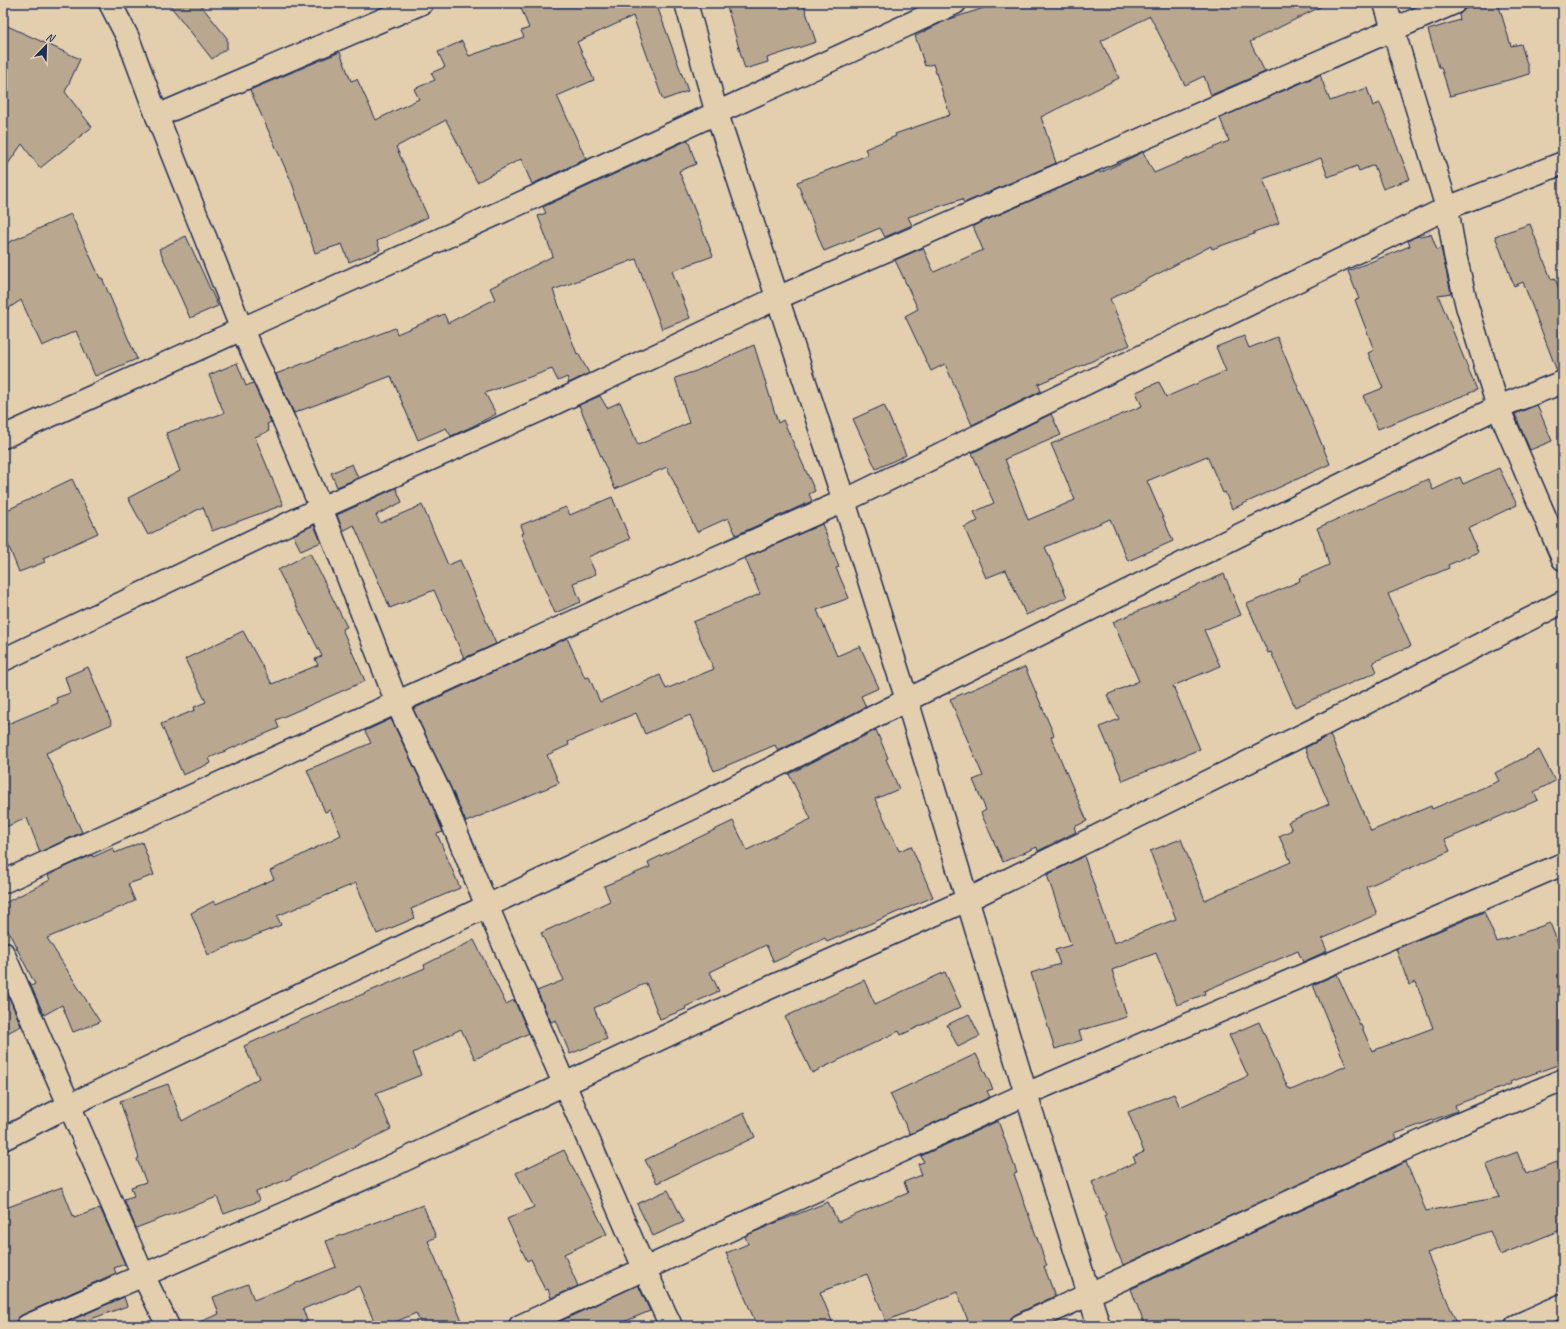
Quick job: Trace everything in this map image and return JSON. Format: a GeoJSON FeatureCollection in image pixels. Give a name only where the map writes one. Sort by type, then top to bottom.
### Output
{"type":"FeatureCollection","features":[{"type":"Feature","properties":{"kind":"street"},"geometry":{"type":"LineString","coordinates":[[110,3],[128,38],[157,116],[242,330],[285,423],[321,508],[397,703],[440,793],[487,906],[670,1326]]}},
{"type":"Feature","properties":{"kind":"street"},"geometry":{"type":"LineString","coordinates":[[157,116],[422,3]]}},
{"type":"Feature","properties":{"kind":"street"},"geometry":{"type":"LineString","coordinates":[[686,3],[717,114],[844,501],[907,700],[1026,1094],[1099,1326]]}},
{"type":"Feature","properties":{"kind":"street"},"geometry":{"type":"LineString","coordinates":[[3,438],[717,114],[955,3]]}},
{"type":"Feature","properties":{"kind":"street"},"geometry":{"type":"LineString","coordinates":[[1385,3],[1447,208],[1454,255],[1467,306],[1498,407],[1563,559]]}},
{"type":"Feature","properties":{"kind":"street"},"geometry":{"type":"LineString","coordinates":[[3,660],[321,508],[549,406],[777,298],[1393,31],[1454,3]]}},
{"type":"Feature","properties":{"kind":"street"},"geometry":{"type":"LineString","coordinates":[[3,882],[652,586],[844,501],[1447,208],[1563,163]]}},
{"type":"Feature","properties":{"kind":"street"},"geometry":{"type":"LineString","coordinates":[[3,1139],[70,1105],[704,803],[907,700],[1498,407],[1563,382]]}},
{"type":"Feature","properties":{"kind":"street"},"geometry":{"type":"LineString","coordinates":[[27,1326],[381,1172],[744,999],[967,900],[1318,727],[1563,602]]}},
{"type":"Feature","properties":{"kind":"street"},"geometry":{"type":"LineString","coordinates":[[520,1326],[1026,1094],[1563,864]]}},
{"type":"Feature","properties":{"kind":"street"},"geometry":{"type":"LineString","coordinates":[[3,953],[143,1275],[168,1326]]}},
{"type":"Feature","properties":{"kind":"street"},"geometry":{"type":"LineString","coordinates":[[1020,1326],[1450,1128],[1563,1080]]}},
{"type":"Feature","properties":{"kind":"street"},"geometry":{"type":"LineString","coordinates":[[1516,1326],[1563,1305]]}},
{"type":"Feature","properties":{"kind":"building"},"geometry":{"type":"Polygon","coordinates":[[[168,3],[199,3],[227,38],[227,48],[212,59],[168,3]]]}},
{"type":"Feature","properties":{"kind":"building"},"geometry":{"type":"Polygon","coordinates":[[[519,3],[663,3],[657,6],[688,91],[663,100],[633,16],[577,42],[594,80],[557,96],[586,159],[532,184],[521,159],[477,182],[446,120],[396,147],[428,217],[377,241],[380,250],[349,262],[342,244],[315,253],[292,183],[250,90],[340,52],[351,81],[357,79],[376,120],[419,99],[414,89],[435,80],[431,73],[445,67],[438,52],[462,41],[469,56],[524,37],[521,31],[529,28],[519,3]]]}},
{"type":"Feature","properties":{"kind":"building"},"geometry":{"type":"Polygon","coordinates":[[[726,3],[803,3],[816,42],[767,58],[768,62],[745,69],[726,3]]]}},
{"type":"Feature","properties":{"kind":"building"},"geometry":{"type":"Polygon","coordinates":[[[999,3],[1328,3],[1250,42],[1265,72],[1211,95],[1204,76],[1185,85],[1150,16],[1101,41],[1119,78],[1041,117],[1056,163],[964,203],[962,199],[908,217],[912,225],[885,237],[880,228],[824,251],[797,182],[868,155],[865,149],[896,136],[895,134],[950,115],[933,64],[925,66],[915,36],[947,20],[999,3]]]}},
{"type":"Feature","properties":{"kind":"building"},"geometry":{"type":"Polygon","coordinates":[[[1486,3],[1498,3],[1511,46],[1521,44],[1530,74],[1450,96],[1441,67],[1439,67],[1428,30],[1460,20],[1459,15],[1465,9],[1486,3]]]}},
{"type":"Feature","properties":{"kind":"building"},"geometry":{"type":"Polygon","coordinates":[[[3,24],[80,59],[65,92],[92,127],[40,168],[22,144],[3,171],[3,24]]]}},
{"type":"Feature","properties":{"kind":"building"},"geometry":{"type":"Polygon","coordinates":[[[1320,75],[1330,101],[1367,88],[1373,106],[1380,103],[1410,179],[1383,189],[1374,165],[1359,171],[1357,166],[1328,177],[1321,158],[1263,179],[1279,223],[1254,232],[1254,234],[1212,249],[1211,246],[1110,299],[1130,345],[1038,384],[1041,391],[972,425],[945,364],[931,371],[905,316],[918,309],[895,260],[923,248],[934,272],[983,250],[973,226],[1099,171],[1100,173],[1143,152],[1154,173],[1229,141],[1220,118],[1320,75]]]}},
{"type":"Feature","properties":{"kind":"building"},"geometry":{"type":"Polygon","coordinates":[[[688,140],[696,164],[679,171],[713,256],[672,271],[690,318],[662,329],[636,259],[553,290],[577,354],[578,353],[589,373],[569,383],[567,377],[558,381],[552,369],[485,393],[496,414],[451,436],[446,428],[418,440],[391,376],[294,413],[276,374],[395,328],[397,334],[444,314],[448,323],[495,299],[490,288],[553,256],[538,216],[546,213],[543,207],[688,140]]]}},
{"type":"Feature","properties":{"kind":"building"},"geometry":{"type":"Polygon","coordinates":[[[71,214],[100,278],[102,278],[137,359],[95,376],[76,331],[42,346],[21,300],[3,312],[3,245],[71,214]]]}},
{"type":"Feature","properties":{"kind":"building"},"geometry":{"type":"Polygon","coordinates":[[[1530,224],[1551,279],[1555,278],[1563,300],[1563,370],[1557,371],[1523,282],[1514,286],[1495,236],[1530,224]]]}},
{"type":"Feature","properties":{"kind":"building"},"geometry":{"type":"Polygon","coordinates":[[[1431,234],[1437,250],[1441,248],[1451,293],[1438,295],[1477,390],[1378,429],[1363,396],[1383,388],[1368,353],[1374,350],[1355,300],[1359,299],[1348,271],[1410,246],[1408,241],[1415,237],[1431,234]]]}},
{"type":"Feature","properties":{"kind":"building"},"geometry":{"type":"Polygon","coordinates":[[[186,236],[218,306],[190,318],[159,249],[186,236]]]}},
{"type":"Feature","properties":{"kind":"building"},"geometry":{"type":"Polygon","coordinates":[[[1244,336],[1249,348],[1277,337],[1330,464],[1232,509],[1225,492],[1223,493],[1207,456],[1147,481],[1173,541],[1128,561],[1110,519],[1045,547],[1067,597],[1026,615],[1006,570],[986,578],[964,527],[978,521],[974,512],[994,503],[972,453],[1051,414],[1061,435],[1005,459],[1028,520],[1075,500],[1051,444],[1142,406],[1136,392],[1159,382],[1166,397],[1226,371],[1216,347],[1244,336]]]}},
{"type":"Feature","properties":{"kind":"building"},"geometry":{"type":"Polygon","coordinates":[[[754,345],[778,423],[783,420],[815,491],[809,494],[812,501],[736,535],[728,518],[697,532],[667,467],[615,489],[579,405],[600,396],[607,408],[620,402],[638,445],[689,423],[675,378],[696,371],[754,345]]]}},
{"type":"Feature","properties":{"kind":"building"},"geometry":{"type":"Polygon","coordinates":[[[237,363],[246,386],[253,383],[271,422],[267,424],[269,431],[255,437],[283,505],[212,531],[203,507],[148,535],[128,498],[180,471],[166,433],[224,413],[209,375],[237,363]]]}},
{"type":"Feature","properties":{"kind":"building"},"geometry":{"type":"Polygon","coordinates":[[[884,405],[906,455],[876,469],[853,419],[884,405]]]}},
{"type":"Feature","properties":{"kind":"building"},"geometry":{"type":"Polygon","coordinates":[[[1537,405],[1552,441],[1530,450],[1515,414],[1537,405]]]}},
{"type":"Feature","properties":{"kind":"building"},"geometry":{"type":"Polygon","coordinates":[[[352,464],[358,478],[337,487],[331,473],[352,464]]]}},
{"type":"Feature","properties":{"kind":"building"},"geometry":{"type":"Polygon","coordinates":[[[1499,468],[1517,505],[1468,528],[1478,552],[1448,565],[1449,568],[1388,594],[1411,646],[1373,662],[1377,672],[1295,707],[1271,652],[1268,653],[1247,604],[1300,581],[1299,578],[1329,565],[1323,542],[1317,528],[1428,479],[1433,490],[1460,477],[1463,484],[1499,468]]]}},
{"type":"Feature","properties":{"kind":"building"},"geometry":{"type":"Polygon","coordinates":[[[72,479],[98,533],[43,558],[45,562],[19,572],[3,532],[3,512],[72,479]]]}},
{"type":"Feature","properties":{"kind":"building"},"geometry":{"type":"Polygon","coordinates":[[[396,488],[402,502],[376,515],[380,523],[422,505],[448,565],[460,560],[496,644],[464,658],[434,590],[390,608],[354,525],[343,531],[337,515],[396,488]]]}},
{"type":"Feature","properties":{"kind":"building"},"geometry":{"type":"Polygon","coordinates":[[[612,497],[630,539],[588,557],[596,574],[573,583],[581,602],[555,613],[521,534],[524,533],[521,525],[566,507],[570,515],[612,497]]]}},
{"type":"Feature","properties":{"kind":"building"},"geometry":{"type":"Polygon","coordinates":[[[822,524],[839,567],[836,568],[849,598],[817,610],[837,656],[860,646],[879,688],[861,696],[866,707],[778,751],[775,745],[714,771],[690,715],[645,734],[636,713],[568,742],[569,745],[547,755],[559,783],[466,822],[413,709],[567,638],[585,678],[589,677],[600,702],[660,675],[666,689],[714,669],[693,622],[760,594],[745,558],[822,524]]]}},
{"type":"Feature","properties":{"kind":"building"},"geometry":{"type":"Polygon","coordinates":[[[314,525],[321,542],[301,551],[293,535],[314,525]]]}},
{"type":"Feature","properties":{"kind":"building"},"geometry":{"type":"Polygon","coordinates":[[[310,553],[347,627],[342,629],[365,681],[276,720],[279,728],[209,758],[211,763],[183,775],[161,724],[195,710],[194,707],[206,702],[185,659],[243,631],[272,684],[318,665],[315,659],[322,656],[278,570],[310,553]]]}},
{"type":"Feature","properties":{"kind":"building"},"geometry":{"type":"Polygon","coordinates":[[[1224,574],[1241,615],[1204,630],[1220,666],[1173,686],[1200,749],[1123,781],[1100,727],[1119,719],[1107,695],[1139,681],[1113,622],[1224,574]]]}},
{"type":"Feature","properties":{"kind":"building"},"geometry":{"type":"Polygon","coordinates":[[[88,667],[112,724],[46,753],[82,832],[40,852],[27,818],[3,828],[3,726],[58,703],[56,698],[70,693],[65,677],[88,667]]]}},
{"type":"Feature","properties":{"kind":"building"},"geometry":{"type":"Polygon","coordinates":[[[1025,667],[1054,735],[1051,737],[1087,821],[1074,827],[1076,832],[1038,851],[1037,847],[1003,862],[981,813],[986,810],[973,780],[983,776],[950,699],[1025,667]]]}},
{"type":"Feature","properties":{"kind":"building"},"geometry":{"type":"Polygon","coordinates":[[[391,719],[429,798],[443,832],[437,834],[460,888],[411,909],[415,918],[377,934],[356,883],[277,916],[281,925],[208,955],[191,913],[214,901],[216,904],[274,879],[270,871],[341,835],[330,810],[325,812],[307,770],[371,743],[365,731],[391,719]]]}},
{"type":"Feature","properties":{"kind":"building"},"geometry":{"type":"Polygon","coordinates":[[[876,730],[888,758],[886,759],[899,789],[875,799],[899,851],[911,846],[933,897],[827,942],[825,938],[774,962],[766,945],[710,972],[719,991],[685,1007],[686,1009],[660,1019],[646,983],[594,1008],[607,1039],[570,1054],[556,1020],[551,1022],[537,991],[564,980],[541,933],[610,901],[604,886],[650,867],[648,862],[733,821],[747,850],[811,819],[789,774],[876,730]]]}},
{"type":"Feature","properties":{"kind":"building"},"geometry":{"type":"Polygon","coordinates":[[[1330,735],[1371,831],[1431,806],[1432,809],[1499,781],[1495,773],[1539,750],[1555,781],[1534,792],[1538,800],[1445,840],[1450,851],[1366,887],[1377,914],[1322,939],[1327,951],[1303,962],[1298,951],[1204,991],[1205,994],[1177,1005],[1156,953],[1112,970],[1127,1017],[1079,1031],[1082,1040],[1055,1049],[1031,973],[1060,964],[1055,950],[1071,945],[1047,875],[1084,856],[1114,943],[1176,919],[1150,851],[1181,839],[1205,900],[1291,862],[1279,836],[1292,830],[1288,822],[1329,804],[1305,748],[1330,735]]]}},
{"type":"Feature","properties":{"kind":"building"},"geometry":{"type":"Polygon","coordinates":[[[142,842],[154,875],[128,884],[135,901],[47,938],[100,1022],[73,1032],[62,1005],[44,1015],[31,986],[35,984],[3,921],[3,904],[50,880],[48,875],[92,855],[93,857],[113,848],[115,853],[142,842]]]}},
{"type":"Feature","properties":{"kind":"building"},"geometry":{"type":"Polygon","coordinates":[[[1484,912],[1497,942],[1550,923],[1563,956],[1563,1063],[1510,1082],[1511,1084],[1455,1105],[1457,1111],[1395,1134],[1397,1139],[1123,1265],[1117,1253],[1104,1216],[1106,1215],[1092,1182],[1136,1162],[1133,1157],[1144,1152],[1128,1112],[1174,1094],[1180,1107],[1248,1076],[1229,1035],[1259,1022],[1288,1088],[1291,1090],[1346,1066],[1313,985],[1337,974],[1372,1051],[1433,1028],[1416,982],[1409,985],[1396,949],[1484,912]]]}},
{"type":"Feature","properties":{"kind":"building"},"geometry":{"type":"Polygon","coordinates":[[[474,940],[506,1004],[514,1000],[529,1033],[475,1059],[461,1029],[413,1053],[421,1075],[376,1093],[391,1129],[291,1178],[256,1192],[259,1201],[224,1214],[217,1197],[136,1228],[124,1199],[134,1196],[131,1187],[146,1182],[137,1159],[139,1158],[120,1101],[168,1084],[182,1121],[259,1078],[244,1046],[425,968],[424,965],[474,940]]]}},
{"type":"Feature","properties":{"kind":"building"},"geometry":{"type":"Polygon","coordinates":[[[945,972],[961,1007],[901,1035],[899,1031],[812,1073],[785,1017],[864,980],[875,1004],[945,972]]]}},
{"type":"Feature","properties":{"kind":"building"},"geometry":{"type":"Polygon","coordinates":[[[9,997],[21,1026],[3,1035],[3,1000],[9,997]]]}},
{"type":"Feature","properties":{"kind":"building"},"geometry":{"type":"Polygon","coordinates":[[[969,1014],[980,1036],[958,1047],[947,1025],[969,1014]]]}},
{"type":"Feature","properties":{"kind":"building"},"geometry":{"type":"Polygon","coordinates":[[[976,1054],[993,1089],[987,1091],[990,1097],[910,1134],[890,1094],[976,1054]]]}},
{"type":"Feature","properties":{"kind":"building"},"geometry":{"type":"Polygon","coordinates":[[[744,1113],[755,1137],[657,1183],[645,1160],[744,1113]]]}},
{"type":"Feature","properties":{"kind":"building"},"geometry":{"type":"Polygon","coordinates":[[[998,1121],[1017,1173],[1014,1174],[1047,1266],[1044,1266],[1055,1296],[1014,1315],[1010,1319],[1008,1326],[970,1326],[957,1292],[886,1321],[867,1274],[820,1292],[834,1326],[757,1326],[726,1253],[748,1244],[745,1236],[828,1202],[838,1222],[908,1193],[904,1182],[922,1175],[918,1164],[924,1162],[921,1156],[998,1121]]]}},
{"type":"Feature","properties":{"kind":"building"},"geometry":{"type":"Polygon","coordinates":[[[564,1150],[607,1234],[564,1254],[578,1286],[551,1298],[548,1289],[545,1290],[531,1259],[527,1261],[507,1219],[534,1207],[516,1173],[564,1150]]]}},
{"type":"Feature","properties":{"kind":"building"},"geometry":{"type":"Polygon","coordinates":[[[1517,1152],[1526,1174],[1557,1162],[1563,1177],[1563,1229],[1500,1255],[1490,1231],[1427,1253],[1458,1326],[1145,1326],[1131,1289],[1406,1162],[1426,1211],[1500,1197],[1486,1164],[1517,1152]]]}},
{"type":"Feature","properties":{"kind":"building"},"geometry":{"type":"Polygon","coordinates":[[[62,1187],[74,1218],[100,1208],[125,1264],[114,1268],[116,1273],[22,1315],[17,1319],[15,1326],[3,1326],[3,1209],[62,1187]]]}},
{"type":"Feature","properties":{"kind":"building"},"geometry":{"type":"Polygon","coordinates":[[[668,1190],[684,1222],[653,1236],[637,1204],[668,1190]]]}},
{"type":"Feature","properties":{"kind":"building"},"geometry":{"type":"Polygon","coordinates":[[[423,1205],[436,1237],[428,1241],[464,1326],[422,1326],[416,1313],[386,1326],[376,1326],[359,1286],[303,1309],[309,1326],[192,1326],[219,1314],[213,1297],[248,1284],[254,1300],[336,1267],[326,1241],[423,1205]]]}},
{"type":"Feature","properties":{"kind":"building"},"geometry":{"type":"Polygon","coordinates":[[[638,1285],[650,1311],[614,1326],[550,1326],[638,1285]]]}},
{"type":"Feature","properties":{"kind":"building"},"geometry":{"type":"Polygon","coordinates":[[[124,1297],[127,1306],[72,1326],[58,1326],[124,1297]]]}}]}
